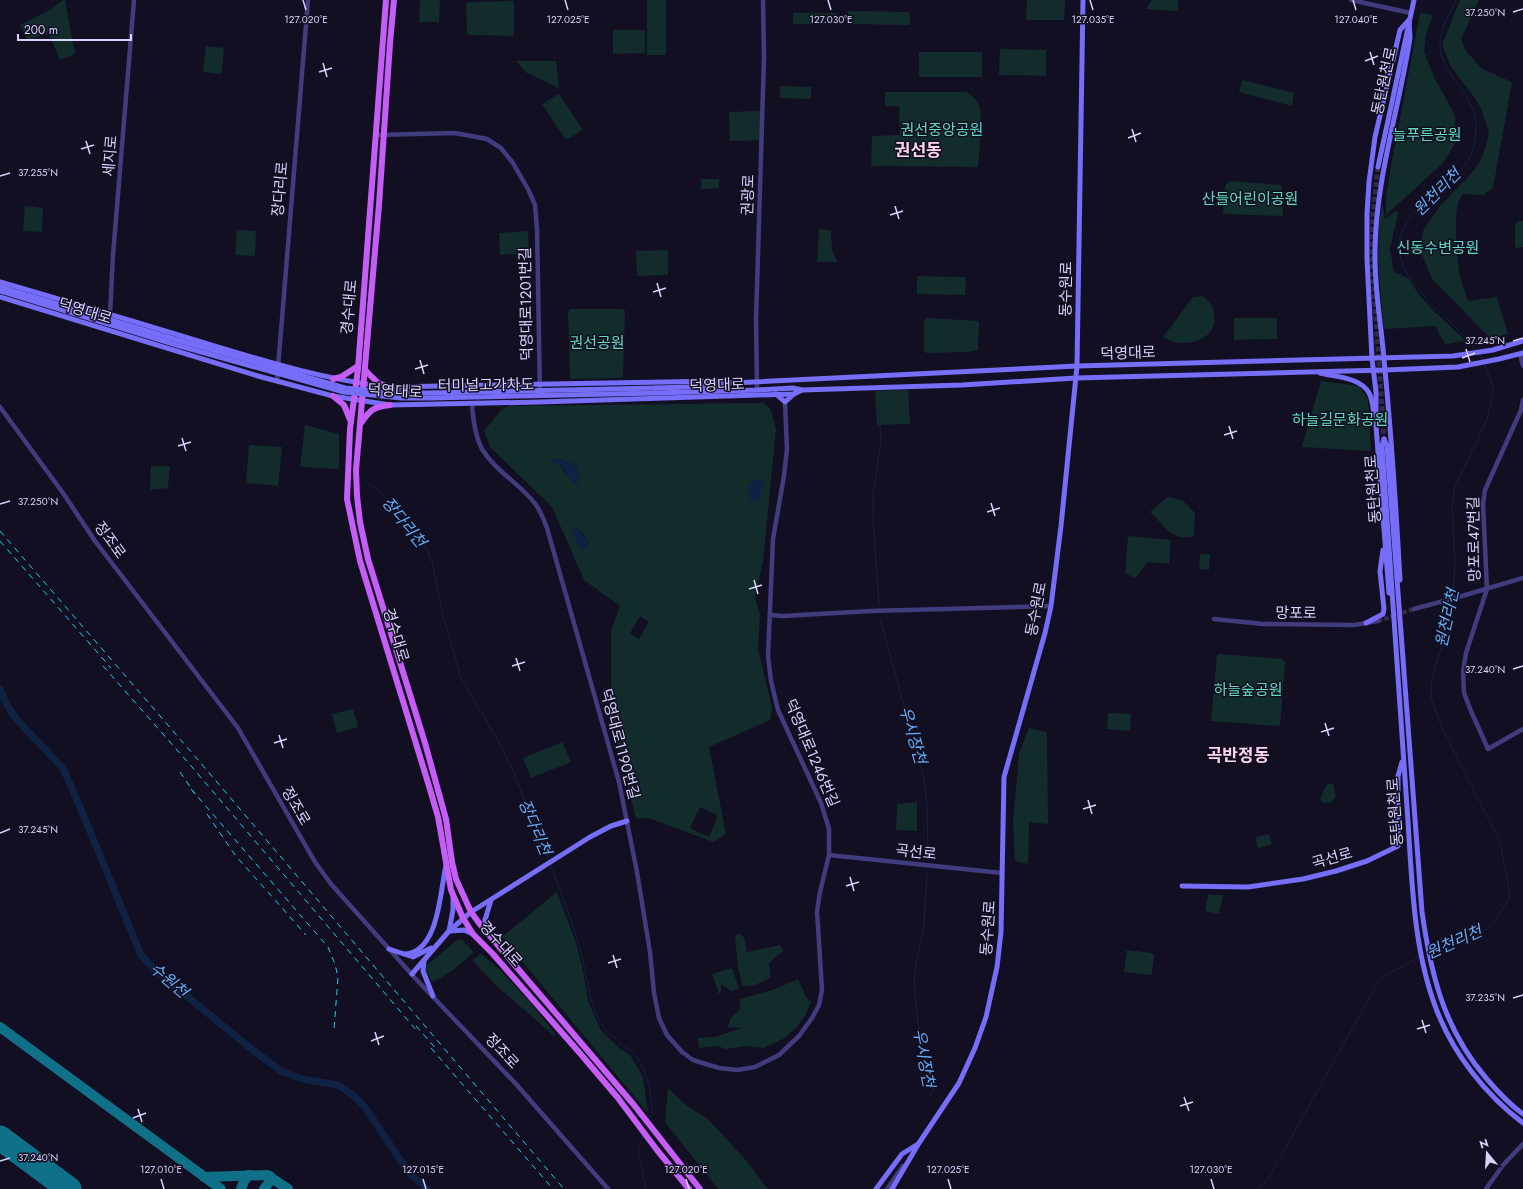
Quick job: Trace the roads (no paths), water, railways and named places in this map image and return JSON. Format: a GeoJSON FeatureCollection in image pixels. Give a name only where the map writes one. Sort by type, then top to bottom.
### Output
{"type":"FeatureCollection","features":[{"type":"Feature","properties":{"kind":"main road","name":"경수대로"},"geometry":{"type":"LineString","coordinates":[[386,0],[358,366],[351,422],[347,499],[360,561],[438,817],[453,893],[463,918],[473,934],[492,953],[570,1041],[618,1098],[657,1150],[689,1189]]}},
{"type":"Feature","properties":{"kind":"main road","name":"경수대로"},"geometry":{"type":"LineString","coordinates":[[394,0],[363,401],[356,470],[360,522],[368,559],[425,743],[446,819],[456,879],[471,912],[640,1114],[700,1189]]}},
{"type":"Feature","properties":{"kind":"main road","name":"동수원로"},"geometry":{"type":"LineString","coordinates":[[918,1143],[958,1085],[976,1048],[986,1017],[997,967],[1001,932],[1004,777],[1051,606],[1077,366],[1083,0]]}},
{"type":"Feature","properties":{"kind":"main road","name":"동탄원천로"},"geometry":{"type":"LineString","coordinates":[[1378,167],[1414,0]]}},
{"type":"Feature","properties":{"kind":"main road"},"geometry":{"type":"LineString","coordinates":[[1402,641],[1400,573],[1375,258],[1377,210],[1406,62],[1410,38],[1409,20]]}},
{"type":"Feature","properties":{"kind":"main road"},"geometry":{"type":"LineString","coordinates":[[1376,426],[1376,392],[1372,370],[1366,260],[1369,182],[1376,137],[1400,30],[1409,20]]}},
{"type":"Feature","properties":{"kind":"main road","name":"덕영대로"},"geometry":{"type":"LineString","coordinates":[[0,282],[278,364],[333,379],[356,383],[389,387],[722,381],[733,383]]}},
{"type":"Feature","properties":{"kind":"main road"},"geometry":{"type":"LineString","coordinates":[[0,287],[28,297]]}},
{"type":"Feature","properties":{"kind":"main road"},"geometry":{"type":"LineString","coordinates":[[0,291],[28,297]]}},
{"type":"Feature","properties":{"kind":"main road","name":"덕영대로"},"geometry":{"type":"LineString","coordinates":[[0,297],[332,396],[390,405],[472,404],[794,394],[802,390]]}},
{"type":"Feature","properties":{"kind":"main road","name":"덕영대로"},"geometry":{"type":"LineString","coordinates":[[28,297],[181,343]]}},
{"type":"Feature","properties":{"kind":"main road"},"geometry":{"type":"LineString","coordinates":[[130,320],[148,333]]}},
{"type":"Feature","properties":{"kind":"main road"},"geometry":{"type":"LineString","coordinates":[[124,335],[148,333]]}},
{"type":"Feature","properties":{"kind":"main road","name":"덕영대로"},"geometry":{"type":"LineString","coordinates":[[656,390],[722,386],[733,383],[756,381],[1077,366],[1384,359],[1464,355],[1493,350],[1523,342]]}},
{"type":"Feature","properties":{"kind":"main road","name":"터미널고가차도"},"geometry":{"type":"LineString","coordinates":[[181,343],[344,392],[370,396],[428,398],[656,390]]}},
{"type":"Feature","properties":{"kind":"main road","name":"덕영대로"},"geometry":{"type":"LineString","coordinates":[[656,390],[757,390],[794,388],[802,390],[962,385],[1076,378],[1458,367],[1521,354]]}},
{"type":"Feature","properties":{"kind":"main road"},"geometry":{"type":"LineString","coordinates":[[333,379],[340,377],[358,366]]}},
{"type":"Feature","properties":{"kind":"main road"},"geometry":{"type":"LineString","coordinates":[[365,370],[378,383],[389,387]]}},
{"type":"Feature","properties":{"kind":"main road"},"geometry":{"type":"LineString","coordinates":[[1313,372],[1360,384],[1371,397],[1376,426],[1384,541],[1395,641]]}},
{"type":"Feature","properties":{"kind":"main road"},"geometry":{"type":"LineString","coordinates":[[776,394],[785,402],[794,394]]}},
{"type":"Feature","properties":{"kind":"main road"},"geometry":{"type":"LineString","coordinates":[[332,396],[344,405],[351,422]]}},
{"type":"Feature","properties":{"kind":"main road"},"geometry":{"type":"LineString","coordinates":[[360,424],[370,410],[379,406],[390,405]]}},
{"type":"Feature","properties":{"kind":"main road","name":"동탄원천로"},"geometry":{"type":"LineString","coordinates":[[1523,1114],[1507,1101],[1492,1085],[1469,1057],[1451,1027],[1437,990],[1427,946],[1422,912],[1417,850],[1387,446],[1384,439],[1382,446],[1403,759],[1410,853],[1420,949],[1430,992],[1444,1029],[1462,1060],[1500,1104],[1523,1123]]}},
{"type":"Feature","properties":{"kind":"main road"},"geometry":{"type":"LineString","coordinates":[[1366,623],[1383,614],[1384,609],[1380,571],[1384,541]]}},
{"type":"Feature","properties":{"kind":"main road","name":"곡선로"},"geometry":{"type":"LineString","coordinates":[[1182,886],[1248,887],[1302,879],[1336,871],[1367,861],[1398,846],[1398,776],[1403,759]]}},
{"type":"Feature","properties":{"kind":"main road"},"geometry":{"type":"LineString","coordinates":[[412,974],[449,931],[471,912],[562,853],[611,826],[627,821]]}},
{"type":"Feature","properties":{"kind":"main road"},"geometry":{"type":"LineString","coordinates":[[404,954],[411,954],[416,951],[422,946],[430,934],[437,917],[446,863]]}},
{"type":"Feature","properties":{"kind":"main road"},"geometry":{"type":"LineString","coordinates":[[449,931],[453,910],[453,893]]}},
{"type":"Feature","properties":{"kind":"main road"},"geometry":{"type":"LineString","coordinates":[[487,932],[485,920],[491,900]]}},
{"type":"Feature","properties":{"kind":"main road"},"geometry":{"type":"LineString","coordinates":[[449,931],[464,930],[473,934]]}},
{"type":"Feature","properties":{"kind":"main road"},"geometry":{"type":"LineString","coordinates":[[389,949],[413,957],[436,946]]}},
{"type":"Feature","properties":{"kind":"main road"},"geometry":{"type":"LineString","coordinates":[[424,960],[423,971],[433,996]]}},
{"type":"Feature","properties":{"kind":"main road"},"geometry":{"type":"LineString","coordinates":[[876,1189],[902,1154],[918,1143]]}},
{"type":"Feature","properties":{"kind":"main road"},"geometry":{"type":"LineString","coordinates":[[892,1189],[918,1143]]}},
{"type":"Feature","properties":{"kind":"street","name":"세지로"},"geometry":{"type":"LineString","coordinates":[[110,314],[134,0]]}},
{"type":"Feature","properties":{"kind":"street","name":"장다리로"},"geometry":{"type":"LineString","coordinates":[[277,380],[308,0]]}},
{"type":"Feature","properties":{"kind":"street","name":"권광로"},"geometry":{"type":"LineString","coordinates":[[757,390],[756,320],[764,57],[763,0]]}},
{"type":"Feature","properties":{"kind":"street"},"geometry":{"type":"LineString","coordinates":[[1351,0],[1411,13]]}},
{"type":"Feature","properties":{"kind":"street","name":"덕영대로1201번길"},"geometry":{"type":"LineString","coordinates":[[376,135],[455,133],[487,139],[501,148],[513,163],[535,205],[540,402]]}},
{"type":"Feature","properties":{"kind":"street"},"geometry":{"type":"LineString","coordinates":[[1521,354],[1523,366]]}},
{"type":"Feature","properties":{"kind":"street","name":"망포로47번길"},"geometry":{"type":"LineString","coordinates":[[1487,589],[1483,504],[1485,490],[1521,410],[1523,400]]}},
{"type":"Feature","properties":{"kind":"street","name":"덕영대로1246번길"},"geometry":{"type":"LineString","coordinates":[[737,1070],[755,1067],[779,1055],[799,1036],[812,1018],[819,1005],[822,990],[817,911],[828,855],[829,829],[821,803],[778,710],[771,681],[768,656],[773,540],[784,476],[786,449],[785,402]]}},
{"type":"Feature","properties":{"kind":"street","name":"덕영대로1190번길"},"geometry":{"type":"LineString","coordinates":[[472,404],[474,423],[482,448],[494,464],[536,504],[547,528],[619,782],[650,952],[654,993],[659,1018],[667,1035],[682,1052],[693,1060],[719,1068],[737,1070]]}},
{"type":"Feature","properties":{"kind":"street","name":"정조로"},"geometry":{"type":"LineString","coordinates":[[0,407],[96,541],[238,728],[315,862],[331,884],[412,974],[516,1084],[608,1189]]}},
{"type":"Feature","properties":{"kind":"street"},"geometry":{"type":"LineString","coordinates":[[1414,609],[1523,578]]}},
{"type":"Feature","properties":{"kind":"street"},"geometry":{"type":"LineString","coordinates":[[1487,589],[1466,653],[1463,672],[1464,693],[1488,749],[1523,730]]}},
{"type":"Feature","properties":{"kind":"street"},"geometry":{"type":"LineString","coordinates":[[770,615],[783,616],[871,611],[1051,606]]}},
{"type":"Feature","properties":{"kind":"street","name":"망포로"},"geometry":{"type":"LineString","coordinates":[[1214,619],[1263,624],[1354,626],[1378,621]]}},
{"type":"Feature","properties":{"kind":"street","name":"곡선로"},"geometry":{"type":"LineString","coordinates":[[828,855],[1002,873]]}},
{"type":"Feature","properties":{"kind":"street","name":"동수원로"},"geometry":{"type":"LineString","coordinates":[[887,1189],[918,1143]]}},
{"type":"Feature","properties":{"kind":"street"},"geometry":{"type":"LineString","coordinates":[[1486,1189],[1504,1165],[1523,1144]]}},
{"type":"Feature","properties":{"kind":"water"},"geometry":{"type":"Polygon","coordinates":[[[558,458],[564,461],[569,461],[578,468],[577,485],[569,479],[560,464],[553,463],[553,459],[558,458]]]}},
{"type":"Feature","properties":{"kind":"water"},"geometry":{"type":"Polygon","coordinates":[[[759,478],[763,482],[758,501],[751,501],[748,487],[751,482],[759,478]]]}},
{"type":"Feature","properties":{"kind":"water"},"geometry":{"type":"Polygon","coordinates":[[[574,527],[584,536],[588,544],[586,548],[581,550],[578,545],[572,531],[574,527]]]}},
{"type":"Feature","properties":{"kind":"waterway","name":"원천리천"},"geometry":{"type":"LineString","coordinates":[[1456,0],[1440,37],[1441,53],[1445,63],[1471,104],[1475,115],[1476,127],[1474,146],[1472,154],[1460,171],[1417,209],[1406,223],[1400,238],[1400,256],[1409,277],[1416,287],[1424,297],[1460,332],[1476,351]]}},
{"type":"Feature","properties":{"kind":"waterway","name":"원천리천"},"geometry":{"type":"LineString","coordinates":[[1479,355],[1483,361]]}},
{"type":"Feature","properties":{"kind":"waterway","name":"원천리천"},"geometry":{"type":"LineString","coordinates":[[1453,597],[1455,564],[1452,505],[1455,487],[1487,419],[1493,393],[1492,383],[1484,364]]}},
{"type":"Feature","properties":{"kind":"waterway","name":"우시장천"},"geometry":{"type":"LineString","coordinates":[[879,605],[873,496],[881,439],[879,409],[882,404]]}},
{"type":"Feature","properties":{"kind":"waterway","name":"장다리천"},"geometry":{"type":"LineString","coordinates":[[364,479],[390,501],[416,532],[428,552],[432,562],[443,615],[461,678],[501,746],[514,773],[549,861]]}},
{"type":"Feature","properties":{"kind":"waterway","name":"원천리천"},"geometry":{"type":"LineString","coordinates":[[1431,953],[1454,945],[1484,931],[1496,919],[1509,898],[1509,889],[1500,842],[1441,725],[1431,698],[1432,678],[1452,610],[1453,600]]}},
{"type":"Feature","properties":{"kind":"waterway","name":"우시장천"},"geometry":{"type":"LineString","coordinates":[[880,619],[924,777],[927,806],[928,854]]}},
{"type":"Feature","properties":{"kind":"waterway","name":"수원천"},"geometry":{"type":"LineString","coordinates":[[0,689],[7,705],[16,719],[63,768],[141,955],[155,970],[249,1047],[281,1071],[302,1079],[338,1085],[353,1095],[365,1107],[409,1173],[427,1189]]}},
{"type":"Feature","properties":{"kind":"waterway","name":"장다리천"},"geometry":{"type":"LineString","coordinates":[[550,864],[578,942],[593,1007],[597,1016],[604,1029],[628,1048],[641,1063],[647,1079],[652,1102],[652,1110],[649,1121]]}},
{"type":"Feature","properties":{"kind":"waterway","name":"우시장천"},"geometry":{"type":"LineString","coordinates":[[927,874],[924,924],[914,983],[918,1024],[933,1091],[928,1098]]}},
{"type":"Feature","properties":{"kind":"waterway","name":"원천리천"},"geometry":{"type":"LineString","coordinates":[[1259,1189],[1270,1176],[1377,984],[1386,975],[1419,957]]}},
{"type":"Feature","properties":{"kind":"waterway","name":"장다리천"},"geometry":{"type":"LineString","coordinates":[[643,1134],[638,1151],[646,1189]]}},
{"type":"Feature","properties":{"kind":"tunnel"},"geometry":{"type":"LineString","coordinates":[[1378,167],[1373,213],[1372,260],[1384,439]]}},
{"type":"Feature","properties":{"kind":"tunnel"},"geometry":{"type":"LineString","coordinates":[[1378,621],[1414,609]]}},
{"type":"Feature","properties":{"kind":"railway"},"geometry":{"type":"LineString","coordinates":[[0,531],[199,761],[564,1189]]}},
{"type":"Feature","properties":{"kind":"railway"},"geometry":{"type":"LineString","coordinates":[[0,541],[111,668]]}},
{"type":"Feature","properties":{"kind":"railway"},"geometry":{"type":"LineString","coordinates":[[103,666],[192,767],[417,1031]]}},
{"type":"Feature","properties":{"kind":"railway"},"geometry":{"type":"LineString","coordinates":[[180,772],[195,794]]}},
{"type":"Feature","properties":{"kind":"railway"},"geometry":{"type":"LineString","coordinates":[[191,789],[328,947],[335,964],[338,977],[334,1030]]}},
{"type":"Feature","properties":{"kind":"railway"},"geometry":{"type":"LineString","coordinates":[[207,814],[235,855],[306,935]]}},
{"type":"Feature","properties":{"kind":"railway"},"geometry":{"type":"LineString","coordinates":[[416,1026],[438,1051]]}},
{"type":"Feature","properties":{"kind":"railway"},"geometry":{"type":"LineString","coordinates":[[431,1048],[553,1189]]}},
{"type":"Feature","properties":{"kind":"district","name":"권선동"},"geometry":{"type":"Point","coordinates":[918,150]}},
{"type":"Feature","properties":{"kind":"district","name":"곡반정동"},"geometry":{"type":"Point","coordinates":[1238,755]}},
{"type":"Feature","properties":{"kind":"park label","name":"권선중앙공원"},"geometry":{"type":"Point","coordinates":[942,130]}},
{"type":"Feature","properties":{"kind":"park label","name":"늘푸른공원"},"geometry":{"type":"Point","coordinates":[1427,135]}},
{"type":"Feature","properties":{"kind":"park label","name":"산들어린이공원"},"geometry":{"type":"Point","coordinates":[1250,199]}},
{"type":"Feature","properties":{"kind":"park label","name":"신동수변공원"},"geometry":{"type":"Point","coordinates":[1438,248]}},
{"type":"Feature","properties":{"kind":"park label","name":"권선공원"},"geometry":{"type":"Point","coordinates":[597,343]}},
{"type":"Feature","properties":{"kind":"park label","name":"하늘길문화공원"},"geometry":{"type":"Point","coordinates":[1340,420]}},
{"type":"Feature","properties":{"kind":"park label","name":"하늘숲공원"},"geometry":{"type":"Point","coordinates":[1248,690]}}]}
